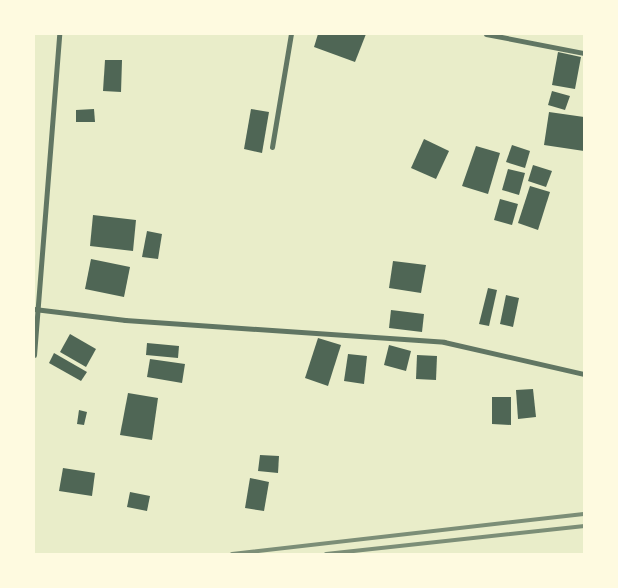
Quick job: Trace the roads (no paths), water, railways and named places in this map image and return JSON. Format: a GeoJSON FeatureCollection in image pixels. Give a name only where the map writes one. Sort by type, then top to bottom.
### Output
{"type":"FeatureCollection","features":[{"type":"Feature","properties":{"kind":"street"},"geometry":{"type":"LineString","coordinates":[[34,355],[36,309],[59,34]]}},
{"type":"Feature","properties":{"kind":"street"},"geometry":{"type":"LineString","coordinates":[[272,147],[291,34]]}},
{"type":"Feature","properties":{"kind":"street"},"geometry":{"type":"LineString","coordinates":[[486,34],[584,53]]}},
{"type":"Feature","properties":{"kind":"street"},"geometry":{"type":"LineString","coordinates":[[36,309],[125,320],[444,342],[584,374]]}},
{"type":"Feature","properties":{"kind":"railway"},"geometry":{"type":"LineString","coordinates":[[232,554],[584,514]]}},
{"type":"Feature","properties":{"kind":"railway"},"geometry":{"type":"LineString","coordinates":[[326,554],[584,526]]}}]}
